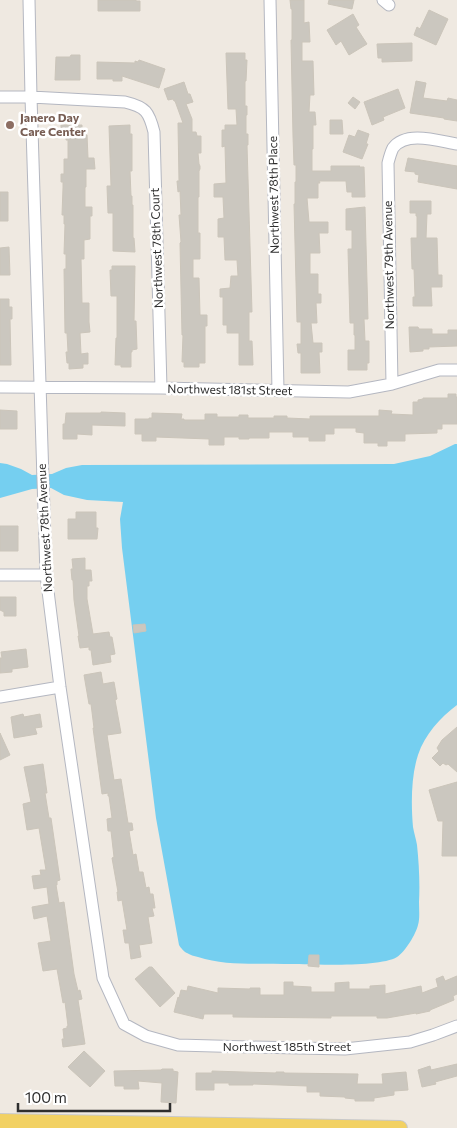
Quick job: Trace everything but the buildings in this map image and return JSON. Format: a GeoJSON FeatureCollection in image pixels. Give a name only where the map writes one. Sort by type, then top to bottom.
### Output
{"type":"FeatureCollection","features":[{"type":"Feature","properties":{"kind":"main road"},"geometry":{"type":"LineString","coordinates":[[0,1121],[400,1128]]}},
{"type":"Feature","properties":{"kind":"street","name":"Northwest 78th Avenue"},"geometry":{"type":"LineString","coordinates":[[29,0],[46,575],[60,687],[103,978],[124,1024],[146,1036]]}},
{"type":"Feature","properties":{"kind":"street","name":"Northwest 78th Place"},"geometry":{"type":"LineString","coordinates":[[270,0],[278,391]]}},
{"type":"Feature","properties":{"kind":"street"},"geometry":{"type":"LineString","coordinates":[[0,97],[31,97]]}},
{"type":"Feature","properties":{"kind":"street","name":"Northwest 78th Court"},"geometry":{"type":"LineString","coordinates":[[31,97],[125,102],[145,110],[150,116],[154,132],[161,388]]}},
{"type":"Feature","properties":{"kind":"street","name":"Northwest 79th Avenue"},"geometry":{"type":"LineString","coordinates":[[392,384],[388,163],[394,148],[403,140],[418,137],[457,144]]}},
{"type":"Feature","properties":{"kind":"street","name":"Northwest 181st Street"},"geometry":{"type":"LineString","coordinates":[[0,387],[349,392],[392,384],[439,370],[457,370]]}},
{"type":"Feature","properties":{"kind":"street"},"geometry":{"type":"LineString","coordinates":[[0,575],[46,575]]}},
{"type":"Feature","properties":{"kind":"street"},"geometry":{"type":"LineString","coordinates":[[0,697],[60,687]]}},
{"type":"Feature","properties":{"kind":"street","name":"Northwest 185th Street"},"geometry":{"type":"LineString","coordinates":[[146,1036],[178,1045],[345,1049],[410,1042],[457,1026]]}},
{"type":"Feature","properties":{"kind":"water"},"geometry":{"type":"Polygon","coordinates":[[[457,444],[457,705],[429,733],[421,747],[414,772],[412,809],[418,859],[419,920],[413,938],[397,957],[375,963],[326,965],[230,963],[208,960],[188,954],[179,945],[156,818],[122,548],[120,519],[123,502],[87,500],[64,495],[51,488],[32,489],[0,498],[0,463],[21,469],[32,475],[52,474],[66,468],[82,465],[394,464],[430,456],[457,444]]]}},
{"type":"Feature","properties":{"kind":"place","name":"Janero Day Care Center"},"geometry":{"type":"Point","coordinates":[10,125]}}]}
